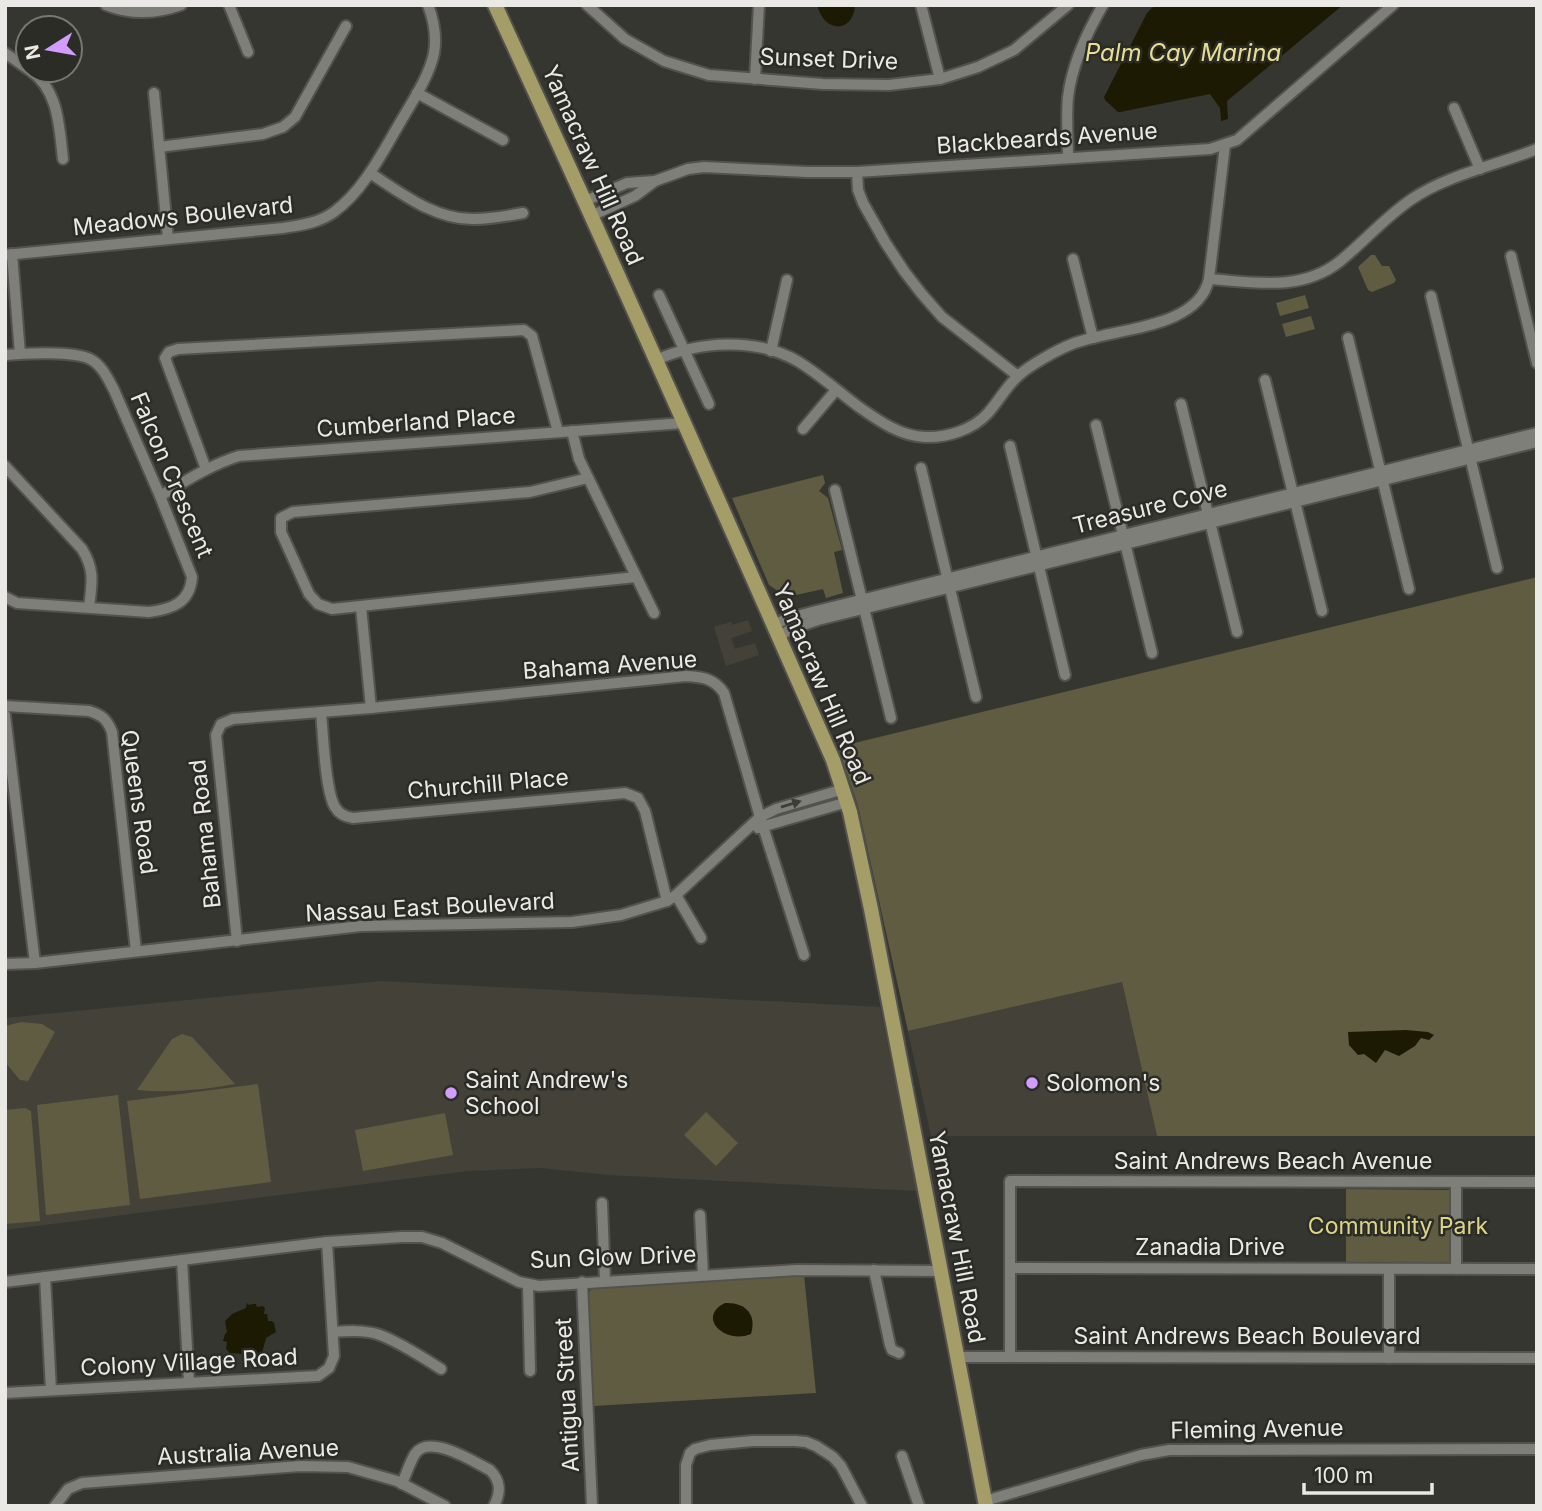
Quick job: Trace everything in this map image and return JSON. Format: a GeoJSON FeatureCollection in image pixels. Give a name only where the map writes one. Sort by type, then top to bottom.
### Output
{"type":"FeatureCollection","features":[{"type":"Feature","properties":{"kind":"main road","name":"Yamacraw Hill Road"},"geometry":{"type":"LineString","coordinates":[[495,5],[834,760],[845,795],[871,909],[985,1503]]}},
{"type":"Feature","properties":{"kind":"street"},"geometry":{"type":"LineString","coordinates":[[106,5],[142,12],[181,5]]}},
{"type":"Feature","properties":{"kind":"street"},"geometry":{"type":"LineString","coordinates":[[229,5],[248,52]]}},
{"type":"Feature","properties":{"kind":"street","name":"Meadows Boulevard"},"geometry":{"type":"LineString","coordinates":[[8,255],[283,228],[327,217],[344,203],[369,173],[429,69],[435,45],[435,28],[428,5]]}},
{"type":"Feature","properties":{"kind":"street","name":"Sunset Drive"},"geometry":{"type":"LineString","coordinates":[[587,5],[625,38],[664,61],[709,75],[823,84],[889,85],[940,79],[978,67],[1014,50],[1068,5]]}},
{"type":"Feature","properties":{"kind":"street"},"geometry":{"type":"LineString","coordinates":[[755,79],[759,5]]}},
{"type":"Feature","properties":{"kind":"street"},"geometry":{"type":"LineString","coordinates":[[921,5],[940,79]]}},
{"type":"Feature","properties":{"kind":"street"},"geometry":{"type":"LineString","coordinates":[[1068,158],[1068,98],[1072,76],[1079,50],[1103,5]]}},
{"type":"Feature","properties":{"kind":"street","name":"Blackbeards Avenue"},"geometry":{"type":"LineString","coordinates":[[591,216],[635,196],[655,181],[677,172],[704,167],[833,173],[1210,149],[1237,140],[1392,5]]}},
{"type":"Feature","properties":{"kind":"street"},"geometry":{"type":"LineString","coordinates":[[159,147],[263,134],[283,127],[295,117],[346,26]]}},
{"type":"Feature","properties":{"kind":"street"},"geometry":{"type":"LineString","coordinates":[[46,84],[58,119],[63,159]]}},
{"type":"Feature","properties":{"kind":"street"},"geometry":{"type":"LineString","coordinates":[[153,93],[168,239]]}},
{"type":"Feature","properties":{"kind":"street"},"geometry":{"type":"LineString","coordinates":[[417,93],[503,140]]}},
{"type":"Feature","properties":{"kind":"street"},"geometry":{"type":"LineString","coordinates":[[1454,108],[1480,169]]}},
{"type":"Feature","properties":{"kind":"street"},"geometry":{"type":"LineString","coordinates":[[656,360],[670,354],[719,345],[743,345],[771,351],[799,362],[878,421],[895,430],[910,436],[941,437],[957,433],[986,416],[1018,376],[1059,351],[1093,338],[1173,318],[1200,299],[1207,289],[1209,279],[1225,145]]}},
{"type":"Feature","properties":{"kind":"street"},"geometry":{"type":"LineString","coordinates":[[1209,279],[1272,284],[1320,274],[1337,264],[1413,198],[1480,169],[1537,149]]}},
{"type":"Feature","properties":{"kind":"street"},"geometry":{"type":"LineString","coordinates":[[857,172],[858,190],[863,202],[885,242],[921,293],[942,317],[1018,376]]}},
{"type":"Feature","properties":{"kind":"street"},"geometry":{"type":"LineString","coordinates":[[369,173],[426,207],[454,217],[475,219],[523,213]]}},
{"type":"Feature","properties":{"kind":"street","name":"Blackbeards Avenue"},"geometry":{"type":"LineString","coordinates":[[585,201],[627,183],[655,181]]}},
{"type":"Feature","properties":{"kind":"street"},"geometry":{"type":"LineString","coordinates":[[8,255],[20,354]]}},
{"type":"Feature","properties":{"kind":"street"},"geometry":{"type":"LineString","coordinates":[[1511,256],[1537,363]]}},
{"type":"Feature","properties":{"kind":"street"},"geometry":{"type":"LineString","coordinates":[[1073,259],[1093,338]]}},
{"type":"Feature","properties":{"kind":"street"},"geometry":{"type":"LineString","coordinates":[[771,351],[787,280]]}},
{"type":"Feature","properties":{"kind":"street"},"geometry":{"type":"LineString","coordinates":[[659,295],[709,404]]}},
{"type":"Feature","properties":{"kind":"street"},"geometry":{"type":"LineString","coordinates":[[1431,296],[1497,568]]}},
{"type":"Feature","properties":{"kind":"street"},"geometry":{"type":"LineString","coordinates":[[206,469],[167,366],[165,358],[169,352],[192,348],[524,330],[533,336],[558,432]]}},
{"type":"Feature","properties":{"kind":"street"},"geometry":{"type":"LineString","coordinates":[[1348,338],[1409,589]]}},
{"type":"Feature","properties":{"kind":"street","name":"Falcon Crescent"},"geometry":{"type":"LineString","coordinates":[[5,355],[80,355],[99,366],[114,390],[160,496],[191,577],[191,588],[186,596],[179,603],[160,611],[17,603],[5,597]]}},
{"type":"Feature","properties":{"kind":"street"},"geometry":{"type":"LineString","coordinates":[[1265,380],[1322,611]]}},
{"type":"Feature","properties":{"kind":"street"},"geometry":{"type":"LineString","coordinates":[[803,429],[836,390]]}},
{"type":"Feature","properties":{"kind":"street"},"geometry":{"type":"LineString","coordinates":[[1181,404],[1237,632]]}},
{"type":"Feature","properties":{"kind":"street","name":"Cumberland Place"},"geometry":{"type":"LineString","coordinates":[[160,496],[206,469],[239,456],[684,423]]}},
{"type":"Feature","properties":{"kind":"street"},"geometry":{"type":"LineString","coordinates":[[1096,425],[1152,653]]}},
{"type":"Feature","properties":{"kind":"street"},"geometry":{"type":"LineString","coordinates":[[572,431],[579,459],[654,612]]}},
{"type":"Feature","properties":{"kind":"street","name":"Treasure Cove"},"geometry":{"type":"LineString","coordinates":[[776,630],[789,618],[863,604],[1294,498],[1469,454],[1537,433]]}},
{"type":"Feature","properties":{"kind":"street","name":"Treasure Cove"},"geometry":{"type":"LineString","coordinates":[[1469,454],[1537,442]]}},
{"type":"Feature","properties":{"kind":"street"},"geometry":{"type":"LineString","coordinates":[[1010,446],[1065,675]]}},
{"type":"Feature","properties":{"kind":"street"},"geometry":{"type":"LineString","coordinates":[[5,466],[90,561],[93,574],[89,607]]}},
{"type":"Feature","properties":{"kind":"street"},"geometry":{"type":"LineString","coordinates":[[921,468],[976,697]]}},
{"type":"Feature","properties":{"kind":"street"},"geometry":{"type":"LineString","coordinates":[[588,478],[530,492],[293,512],[281,518],[281,532],[309,594],[318,604],[332,609],[636,577]]}},
{"type":"Feature","properties":{"kind":"street"},"geometry":{"type":"LineString","coordinates":[[835,489],[891,718]]}},
{"type":"Feature","properties":{"kind":"street"},"geometry":{"type":"LineString","coordinates":[[362,607],[371,708]]}},
{"type":"Feature","properties":{"kind":"street","name":"Bahama Avenue"},"geometry":{"type":"LineString","coordinates":[[221,724],[233,719],[686,676],[707,678],[714,681],[724,693],[804,955]]}},
{"type":"Feature","properties":{"kind":"street","name":"Queens Road"},"geometry":{"type":"LineString","coordinates":[[5,706],[89,711],[102,715],[109,723],[136,951]]}},
{"type":"Feature","properties":{"kind":"street","name":"Churchill Place"},"geometry":{"type":"LineString","coordinates":[[321,712],[329,787],[335,807],[346,817],[625,793],[638,798],[645,811],[671,898],[701,938]]}},
{"type":"Feature","properties":{"kind":"street"},"geometry":{"type":"LineString","coordinates":[[5,715],[35,963]]}},
{"type":"Feature","properties":{"kind":"street","name":"Bahama Road"},"geometry":{"type":"LineString","coordinates":[[221,724],[216,735],[237,942]]}},
{"type":"Feature","properties":{"kind":"street","name":"Nassau East Boulevard"},"geometry":{"type":"LineString","coordinates":[[5,964],[237,942],[361,926],[572,922],[621,915],[671,898],[737,838],[776,809],[845,795]]}},
{"type":"Feature","properties":{"kind":"street","name":"Saint Andrews Beach Avenue"},"geometry":{"type":"LineString","coordinates":[[1010,1268],[1010,1181],[1537,1182]]}},
{"type":"Feature","properties":{"kind":"street"},"geometry":{"type":"LineString","coordinates":[[1456,1182],[1456,1269]]}},
{"type":"Feature","properties":{"kind":"street"},"geometry":{"type":"LineString","coordinates":[[602,1203],[605,1281]]}},
{"type":"Feature","properties":{"kind":"street"},"geometry":{"type":"LineString","coordinates":[[700,1215],[704,1275]]}},
{"type":"Feature","properties":{"kind":"street","name":"Sun Glow Drive"},"geometry":{"type":"LineString","coordinates":[[5,1282],[327,1242],[402,1237],[422,1237],[442,1243],[528,1285],[797,1270],[941,1271]]}},
{"type":"Feature","properties":{"kind":"street","name":"Colony Village Road"},"geometry":{"type":"LineString","coordinates":[[5,1393],[318,1376],[329,1368],[332,1362],[333,1332],[327,1242]]}},
{"type":"Feature","properties":{"kind":"street"},"geometry":{"type":"LineString","coordinates":[[182,1260],[190,1383]]}},
{"type":"Feature","properties":{"kind":"street"},"geometry":{"type":"LineString","coordinates":[[1010,1268],[1010,1357]]}},
{"type":"Feature","properties":{"kind":"street","name":"Zanadia Drive"},"geometry":{"type":"LineString","coordinates":[[1010,1268],[1537,1269]]}},
{"type":"Feature","properties":{"kind":"street"},"geometry":{"type":"LineString","coordinates":[[1389,1269],[1389,1358]]}},
{"type":"Feature","properties":{"kind":"street"},"geometry":{"type":"LineString","coordinates":[[874,1270],[890,1345],[892,1350],[899,1353]]}},
{"type":"Feature","properties":{"kind":"street"},"geometry":{"type":"LineString","coordinates":[[45,1277],[51,1390]]}},
{"type":"Feature","properties":{"kind":"street","name":"Antigua Street"},"geometry":{"type":"LineString","coordinates":[[582,1282],[592,1506]]}},
{"type":"Feature","properties":{"kind":"street"},"geometry":{"type":"LineString","coordinates":[[528,1285],[530,1371]]}},
{"type":"Feature","properties":{"kind":"street"},"geometry":{"type":"LineString","coordinates":[[333,1332],[378,1334],[440,1369]]}},
{"type":"Feature","properties":{"kind":"street","name":"Saint Andrews Beach Boulevard"},"geometry":{"type":"LineString","coordinates":[[958,1357],[1537,1358]]}},
{"type":"Feature","properties":{"kind":"street"},"geometry":{"type":"LineString","coordinates":[[686,1506],[686,1465],[695,1449],[752,1441],[795,1441],[816,1446],[833,1457],[841,1466],[862,1506]]}},
{"type":"Feature","properties":{"kind":"street"},"geometry":{"type":"LineString","coordinates":[[402,1484],[421,1448],[441,1447],[490,1470],[495,1475],[500,1488],[494,1506]]}},
{"type":"Feature","properties":{"kind":"street","name":"Fleming Avenue"},"geometry":{"type":"LineString","coordinates":[[985,1503],[1141,1455],[1169,1450],[1537,1449]]}},
{"type":"Feature","properties":{"kind":"street"},"geometry":{"type":"LineString","coordinates":[[902,1456],[919,1506]]}},
{"type":"Feature","properties":{"kind":"street","name":"Australia Avenue"},"geometry":{"type":"LineString","coordinates":[[55,1506],[68,1489],[82,1483],[300,1466],[348,1467],[402,1484],[445,1506]]}},
{"type":"Feature","properties":{"kind":"shaded area"},"geometry":{"type":"Polygon","coordinates":[[[748,620],[752,631],[731,638],[735,649],[755,643],[759,655],[726,666],[714,627],[748,620]]]}},
{"type":"Feature","properties":{"kind":"shaded area","name":"Saint Andrew's School"},"geometry":{"type":"Polygon","coordinates":[[[381,981],[880,1007],[917,1191],[609,1175],[541,1168],[467,1171],[5,1230],[5,1018],[381,981]]]}},
{"type":"Feature","properties":{"kind":"shaded area","name":"Solomon's"},"geometry":{"type":"Polygon","coordinates":[[[1122,982],[1157,1136],[931,1136],[908,1031],[1122,982]]]}},
{"type":"Feature","properties":{"kind":"green space"},"geometry":{"type":"Polygon","coordinates":[[[1371,255],[1375,255],[1382,266],[1389,266],[1396,280],[1372,292],[1368,290],[1358,267],[1371,255]]]}},
{"type":"Feature","properties":{"kind":"green space"},"geometry":{"type":"Polygon","coordinates":[[[1305,295],[1309,308],[1280,316],[1276,303],[1305,295]]]}},
{"type":"Feature","properties":{"kind":"green space"},"geometry":{"type":"Polygon","coordinates":[[[1311,316],[1315,329],[1286,337],[1282,324],[1311,316]]]}},
{"type":"Feature","properties":{"kind":"green space"},"geometry":{"type":"Polygon","coordinates":[[[823,475],[825,483],[819,491],[828,498],[842,550],[834,552],[843,593],[826,598],[823,589],[787,597],[769,585],[732,498],[823,475]]]}},
{"type":"Feature","properties":{"kind":"green space"},"geometry":{"type":"Polygon","coordinates":[[[1537,577],[1537,1136],[1157,1136],[1122,982],[908,1031],[858,806],[838,747],[1537,577]]]}},
{"type":"Feature","properties":{"kind":"green space"},"geometry":{"type":"Polygon","coordinates":[[[21,1022],[42,1024],[55,1032],[28,1081],[20,1080],[5,1062],[5,1026],[21,1022]]]}},
{"type":"Feature","properties":{"kind":"green space"},"geometry":{"type":"Polygon","coordinates":[[[182,1034],[192,1037],[235,1084],[186,1090],[137,1090],[172,1039],[182,1034]]]}},
{"type":"Feature","properties":{"kind":"green space"},"geometry":{"type":"Polygon","coordinates":[[[258,1084],[271,1182],[140,1199],[127,1101],[258,1084]]]}},
{"type":"Feature","properties":{"kind":"green space"},"geometry":{"type":"Polygon","coordinates":[[[118,1095],[130,1205],[46,1215],[37,1105],[118,1095]]]}},
{"type":"Feature","properties":{"kind":"green space"},"geometry":{"type":"Polygon","coordinates":[[[25,1108],[31,1111],[40,1221],[5,1224],[5,1110],[25,1108]]]}},
{"type":"Feature","properties":{"kind":"green space"},"geometry":{"type":"Polygon","coordinates":[[[706,1112],[738,1143],[716,1166],[684,1135],[706,1112]]]}},
{"type":"Feature","properties":{"kind":"green space"},"geometry":{"type":"Polygon","coordinates":[[[445,1113],[453,1155],[363,1171],[355,1130],[445,1113]]]}},
{"type":"Feature","properties":{"kind":"green space","name":"Community Park"},"geometry":{"type":"Polygon","coordinates":[[[1346,1189],[1450,1190],[1450,1263],[1346,1262],[1346,1189]]]}},
{"type":"Feature","properties":{"kind":"green space"},"geometry":{"type":"Polygon","coordinates":[[[804,1275],[816,1393],[593,1406],[586,1295],[593,1288],[804,1275]]]}},
{"type":"Feature","properties":{"kind":"water"},"geometry":{"type":"Polygon","coordinates":[[[817,5],[855,5],[850,21],[839,26],[826,21],[817,5]]]}},
{"type":"Feature","properties":{"kind":"water","name":"Palm Cay Marina"},"geometry":{"type":"Polygon","coordinates":[[[1155,5],[1343,5],[1227,101],[1228,119],[1221,121],[1220,108],[1210,94],[1120,112],[1105,100],[1104,97],[1147,13],[1155,5]]]}},
{"type":"Feature","properties":{"kind":"water"},"geometry":{"type":"Polygon","coordinates":[[[1406,1030],[1434,1035],[1429,1040],[1421,1038],[1415,1046],[1399,1056],[1385,1050],[1376,1063],[1364,1054],[1358,1055],[1349,1045],[1348,1032],[1406,1030]]]}},
{"type":"Feature","properties":{"kind":"water"},"geometry":{"type":"Polygon","coordinates":[[[247,1303],[265,1308],[264,1314],[267,1314],[268,1321],[274,1323],[276,1332],[266,1338],[262,1353],[257,1355],[250,1352],[244,1357],[243,1354],[232,1353],[229,1356],[227,1342],[223,1341],[227,1332],[225,1321],[232,1314],[246,1308],[247,1303]]]}},
{"type":"Feature","properties":{"kind":"water"},"geometry":{"type":"Polygon","coordinates":[[[725,1303],[744,1307],[748,1311],[752,1321],[751,1334],[732,1336],[717,1328],[713,1315],[725,1303]]]}},
{"type":"Feature","properties":{"kind":"place","name":"Solomon's"},"geometry":{"type":"Point","coordinates":[1032,1083]}},
{"type":"Feature","properties":{"kind":"place","name":"Saint Andrew's School"},"geometry":{"type":"Point","coordinates":[451,1093]}}]}
